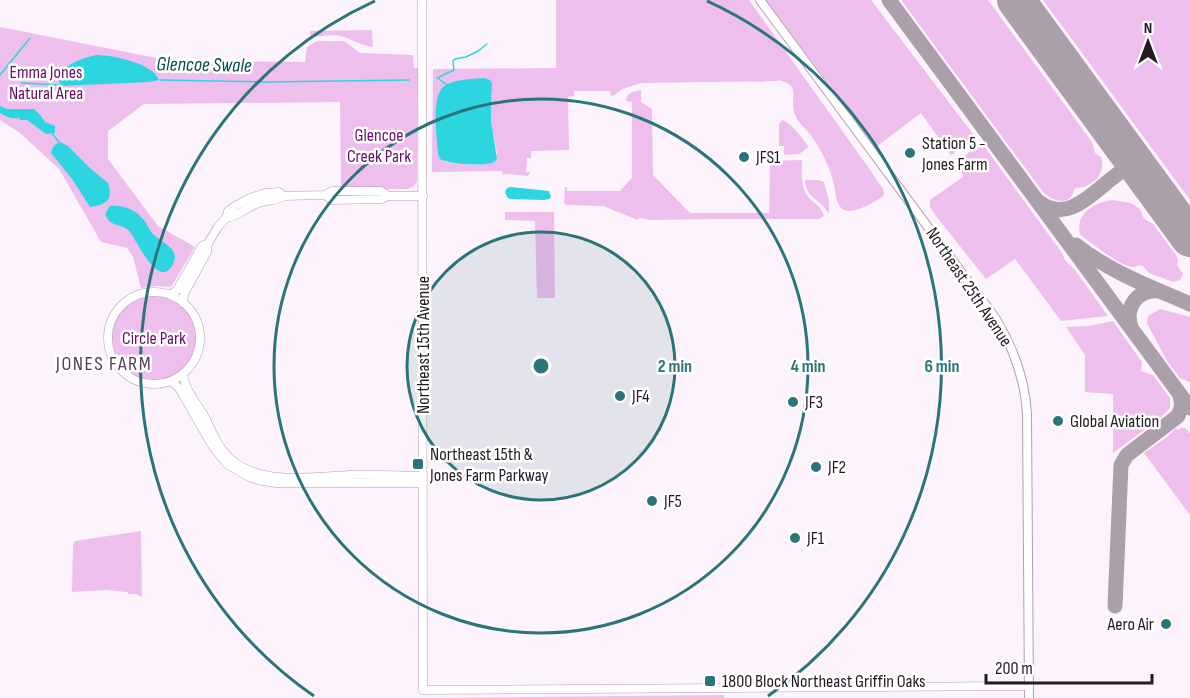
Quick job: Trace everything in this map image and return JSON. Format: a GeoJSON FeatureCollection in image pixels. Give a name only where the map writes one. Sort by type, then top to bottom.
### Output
{"type":"FeatureCollection","features":[{"type":"Feature","properties":{"kind":"main road","name":"Northeast 25th Avenue"},"geometry":{"type":"LineString","coordinates":[[760,0],[996,319],[1016,357],[1025,392],[1027,414],[1029,698]]}},
{"type":"Feature","properties":{"kind":"street","name":"Northeast 15th Avenue"},"geometry":{"type":"LineString","coordinates":[[422,0],[423,690],[1029,686]]}},
{"type":"Feature","properties":{"kind":"street"},"geometry":{"type":"LineString","coordinates":[[183,303],[184,294],[207,252],[208,243],[226,218],[228,211],[250,198],[265,193],[279,192],[284,196],[325,195],[332,200],[423,196]]}},
{"type":"Feature","properties":{"kind":"street"},"geometry":{"type":"LineString","coordinates":[[170,295],[177,290],[202,246],[208,243]]}},
{"type":"Feature","properties":{"kind":"street"},"geometry":{"type":"LineString","coordinates":[[150,293],[170,295],[183,303],[191,311],[199,331],[200,342],[196,357],[190,366],[183,374],[161,384],[139,382],[129,377],[112,357],[109,346],[110,326],[116,313],[130,299],[150,293]]}},
{"type":"Feature","properties":{"kind":"street"},"geometry":{"type":"LineString","coordinates":[[183,374],[185,384],[217,443],[231,460],[245,469],[270,476],[322,478],[378,475],[423,480]]}},
{"type":"Feature","properties":{"kind":"street"},"geometry":{"type":"LineString","coordinates":[[171,381],[179,388],[221,458],[231,468],[249,477],[276,483],[423,480]]}},
{"type":"Feature","properties":{"kind":"green space"},"geometry":{"type":"Polygon","coordinates":[[[556,0],[749,0],[868,167],[884,194],[874,202],[852,211],[841,208],[837,202],[825,158],[795,115],[792,88],[778,80],[641,83],[622,89],[611,96],[610,91],[574,91],[574,96],[568,97],[569,150],[531,151],[531,158],[527,158],[526,172],[530,172],[528,176],[503,175],[502,171],[432,172],[433,69],[556,68],[556,0]],[[447,85],[437,139],[438,154],[445,162],[471,165],[489,164],[497,154],[491,120],[492,91],[447,85]]]}},
{"type":"Feature","properties":{"kind":"green space"},"geometry":{"type":"Polygon","coordinates":[[[766,0],[871,0],[976,138],[951,155],[921,113],[876,147],[766,0]]]}},
{"type":"Feature","properties":{"kind":"green space"},"geometry":{"type":"Polygon","coordinates":[[[901,0],[988,0],[1092,142],[1095,153],[1102,158],[1102,169],[1097,179],[1084,187],[1075,188],[1071,197],[1064,201],[1052,199],[1043,192],[901,0]]]}},
{"type":"Feature","properties":{"kind":"green space"},"geometry":{"type":"Polygon","coordinates":[[[1043,0],[1190,0],[1190,200],[1043,0]]]}},
{"type":"Feature","properties":{"kind":"green space"},"geometry":{"type":"Polygon","coordinates":[[[0,27],[172,61],[305,62],[307,47],[317,41],[344,41],[360,53],[413,55],[414,68],[418,68],[417,182],[413,187],[407,189],[341,190],[340,102],[144,104],[108,131],[108,159],[158,226],[195,247],[171,287],[141,288],[133,257],[127,248],[101,242],[59,169],[20,133],[0,120],[0,27]]]}},
{"type":"Feature","properties":{"kind":"green space"},"geometry":{"type":"Polygon","coordinates":[[[372,30],[373,47],[340,36],[311,37],[310,31],[372,30]]]}},
{"type":"Feature","properties":{"kind":"green space"},"geometry":{"type":"Polygon","coordinates":[[[641,90],[641,102],[652,109],[653,175],[690,213],[769,213],[770,161],[802,160],[804,190],[824,216],[819,219],[651,220],[639,218],[638,220],[603,206],[566,205],[564,202],[565,187],[567,191],[620,191],[632,178],[632,102],[626,101],[629,94],[641,90]]]}},
{"type":"Feature","properties":{"kind":"green space"},"geometry":{"type":"Polygon","coordinates":[[[783,120],[809,147],[799,154],[784,155],[784,146],[779,146],[779,124],[783,120]]]}},
{"type":"Feature","properties":{"kind":"green space"},"geometry":{"type":"Polygon","coordinates":[[[981,144],[1108,316],[1061,321],[1015,259],[986,279],[936,216],[930,207],[930,200],[963,177],[954,163],[981,144]]]}},
{"type":"Feature","properties":{"kind":"green space"},"geometry":{"type":"Polygon","coordinates":[[[805,180],[824,182],[829,201],[829,214],[808,192],[805,180]]]}},
{"type":"Feature","properties":{"kind":"green space"},"geometry":{"type":"Polygon","coordinates":[[[1113,200],[1131,203],[1140,209],[1144,219],[1153,224],[1176,255],[1177,265],[1183,274],[1180,280],[1173,282],[1149,273],[1142,265],[1128,266],[1106,254],[1080,234],[1079,226],[1084,214],[1100,203],[1113,200]]]}},
{"type":"Feature","properties":{"kind":"green space"},"geometry":{"type":"Polygon","coordinates":[[[505,212],[554,212],[555,298],[537,298],[535,221],[505,220],[505,212]]]}},
{"type":"Feature","properties":{"kind":"green space","name":"Circle Park"},"geometry":{"type":"Polygon","coordinates":[[[154,295],[178,302],[190,314],[197,338],[190,362],[178,374],[154,381],[130,374],[118,362],[111,338],[118,314],[130,302],[154,295]]]}},
{"type":"Feature","properties":{"kind":"green space"},"geometry":{"type":"Polygon","coordinates":[[[1160,309],[1190,317],[1190,382],[1180,378],[1167,361],[1147,323],[1149,315],[1160,309]]]}},
{"type":"Feature","properties":{"kind":"green space"},"geometry":{"type":"Polygon","coordinates":[[[1113,321],[1142,362],[1141,371],[1153,375],[1170,398],[1170,408],[1159,419],[1113,453],[1113,394],[1085,392],[1085,355],[1066,327],[1113,321]]]}},
{"type":"Feature","properties":{"kind":"green space"},"geometry":{"type":"Polygon","coordinates":[[[1176,428],[1178,430],[1185,428],[1190,433],[1190,515],[1144,453],[1176,428]]]}},
{"type":"Feature","properties":{"kind":"green space"},"geometry":{"type":"Polygon","coordinates":[[[141,531],[142,597],[127,592],[106,590],[72,592],[75,541],[141,531]]]}},
{"type":"Feature","properties":{"kind":"green space"},"geometry":{"type":"Polygon","coordinates":[[[724,695],[724,698],[434,698],[724,695]]]}},
{"type":"Feature","properties":{"kind":"water"},"geometry":{"type":"Polygon","coordinates":[[[96,55],[131,61],[149,69],[159,80],[60,86],[59,79],[65,68],[76,61],[96,55]]]}},
{"type":"Feature","properties":{"kind":"water"},"geometry":{"type":"Polygon","coordinates":[[[484,78],[492,83],[491,120],[497,159],[490,164],[476,165],[440,159],[436,106],[441,90],[446,85],[455,82],[484,78]]]}},
{"type":"Feature","properties":{"kind":"water"},"geometry":{"type":"Polygon","coordinates":[[[0,106],[7,109],[34,109],[45,122],[55,126],[55,133],[46,134],[27,120],[5,116],[0,113],[0,106]]]}},
{"type":"Feature","properties":{"kind":"water"},"geometry":{"type":"Polygon","coordinates":[[[60,142],[68,146],[108,183],[110,194],[107,201],[90,207],[72,179],[51,153],[54,146],[60,142]]]}},
{"type":"Feature","properties":{"kind":"water"},"geometry":{"type":"Polygon","coordinates":[[[511,187],[549,191],[551,197],[544,200],[510,199],[505,192],[511,187]]]}},
{"type":"Feature","properties":{"kind":"water"},"geometry":{"type":"Polygon","coordinates":[[[110,206],[132,210],[153,234],[170,247],[175,255],[172,266],[166,272],[154,268],[128,229],[109,221],[106,213],[110,206]]]}},
{"type":"Feature","properties":{"kind":"waterway"},"geometry":{"type":"LineString","coordinates":[[0,75],[30,38]]}},
{"type":"Feature","properties":{"kind":"waterway","name":"Glencoe Swale"},"geometry":{"type":"LineString","coordinates":[[437,78],[454,70],[453,61],[455,59],[466,57],[487,44]]}},
{"type":"Feature","properties":{"kind":"waterway"},"geometry":{"type":"LineString","coordinates":[[439,79],[447,85]]}},
{"type":"Feature","properties":{"kind":"waterway","name":"Glencoe Swale"},"geometry":{"type":"LineString","coordinates":[[160,80],[267,82],[409,80]]}},
{"type":"Feature","properties":{"kind":"waterway","name":"Glencoe Swale"},"geometry":{"type":"LineString","coordinates":[[21,83],[59,85]]}},
{"type":"Feature","properties":{"kind":"waterway"},"geometry":{"type":"LineString","coordinates":[[51,132],[59,142]]}},
{"type":"Feature","properties":{"kind":"taxiway"},"geometry":{"type":"LineString","coordinates":[[889,0],[1190,408]]}},
{"type":"Feature","properties":{"kind":"taxiway"},"geometry":{"type":"LineString","coordinates":[[1039,202],[1062,210],[1084,200],[1125,169],[1134,169],[1143,173]]}},
{"type":"Feature","properties":{"kind":"taxiway"},"geometry":{"type":"LineString","coordinates":[[1076,245],[1117,271],[1190,304]]}},
{"type":"Feature","properties":{"kind":"taxiway"},"geometry":{"type":"LineString","coordinates":[[1131,327],[1130,312],[1135,300],[1146,292],[1160,291]]}},
{"type":"Feature","properties":{"kind":"taxiway"},"geometry":{"type":"LineString","coordinates":[[1115,606],[1121,465],[1127,455],[1178,416],[1182,406],[1180,395]]}},
{"type":"Feature","properties":{"kind":"runway"},"geometry":{"type":"LineString","coordinates":[[1016,0],[1190,238]]}},
{"type":"Feature","properties":{"kind":"place","name":"Station 5 - Jones Farm"},"geometry":{"type":"Point","coordinates":[910,153]}},
{"type":"Feature","properties":{"kind":"place","name":"JFS1"},"geometry":{"type":"Point","coordinates":[744,157]}},
{"type":"Feature","properties":{"kind":"place","name":"JF4"},"geometry":{"type":"Point","coordinates":[620,396]}},
{"type":"Feature","properties":{"kind":"place","name":"JF3"},"geometry":{"type":"Point","coordinates":[793,402]}},
{"type":"Feature","properties":{"kind":"place","name":"Global Aviation"},"geometry":{"type":"Point","coordinates":[1058,421]}},
{"type":"Feature","properties":{"kind":"place","name":"Northeast 15th & Jones Farm Parkway"},"geometry":{"type":"Point","coordinates":[418,464]}},
{"type":"Feature","properties":{"kind":"place","name":"JF2"},"geometry":{"type":"Point","coordinates":[816,467]}},
{"type":"Feature","properties":{"kind":"place","name":"JF5"},"geometry":{"type":"Point","coordinates":[652,501]}},
{"type":"Feature","properties":{"kind":"place","name":"JF1"},"geometry":{"type":"Point","coordinates":[795,538]}},
{"type":"Feature","properties":{"kind":"place","name":"Aero Air"},"geometry":{"type":"Point","coordinates":[1166,624]}},
{"type":"Feature","properties":{"kind":"place","name":"1800 Block Northeast Griffin Oaks"},"geometry":{"type":"Point","coordinates":[710,681]}},
{"type":"Feature","properties":{"kind":"district","name":"JONES FARM"},"geometry":{"type":"Point","coordinates":[104,364]}},
{"type":"Feature","properties":{"kind":"park label","name":"Emma Jones Natural Area"},"geometry":{"type":"Point","coordinates":[46,82]}},
{"type":"Feature","properties":{"kind":"park label","name":"Glencoe Creek Park"},"geometry":{"type":"Point","coordinates":[379,145]}}]}
